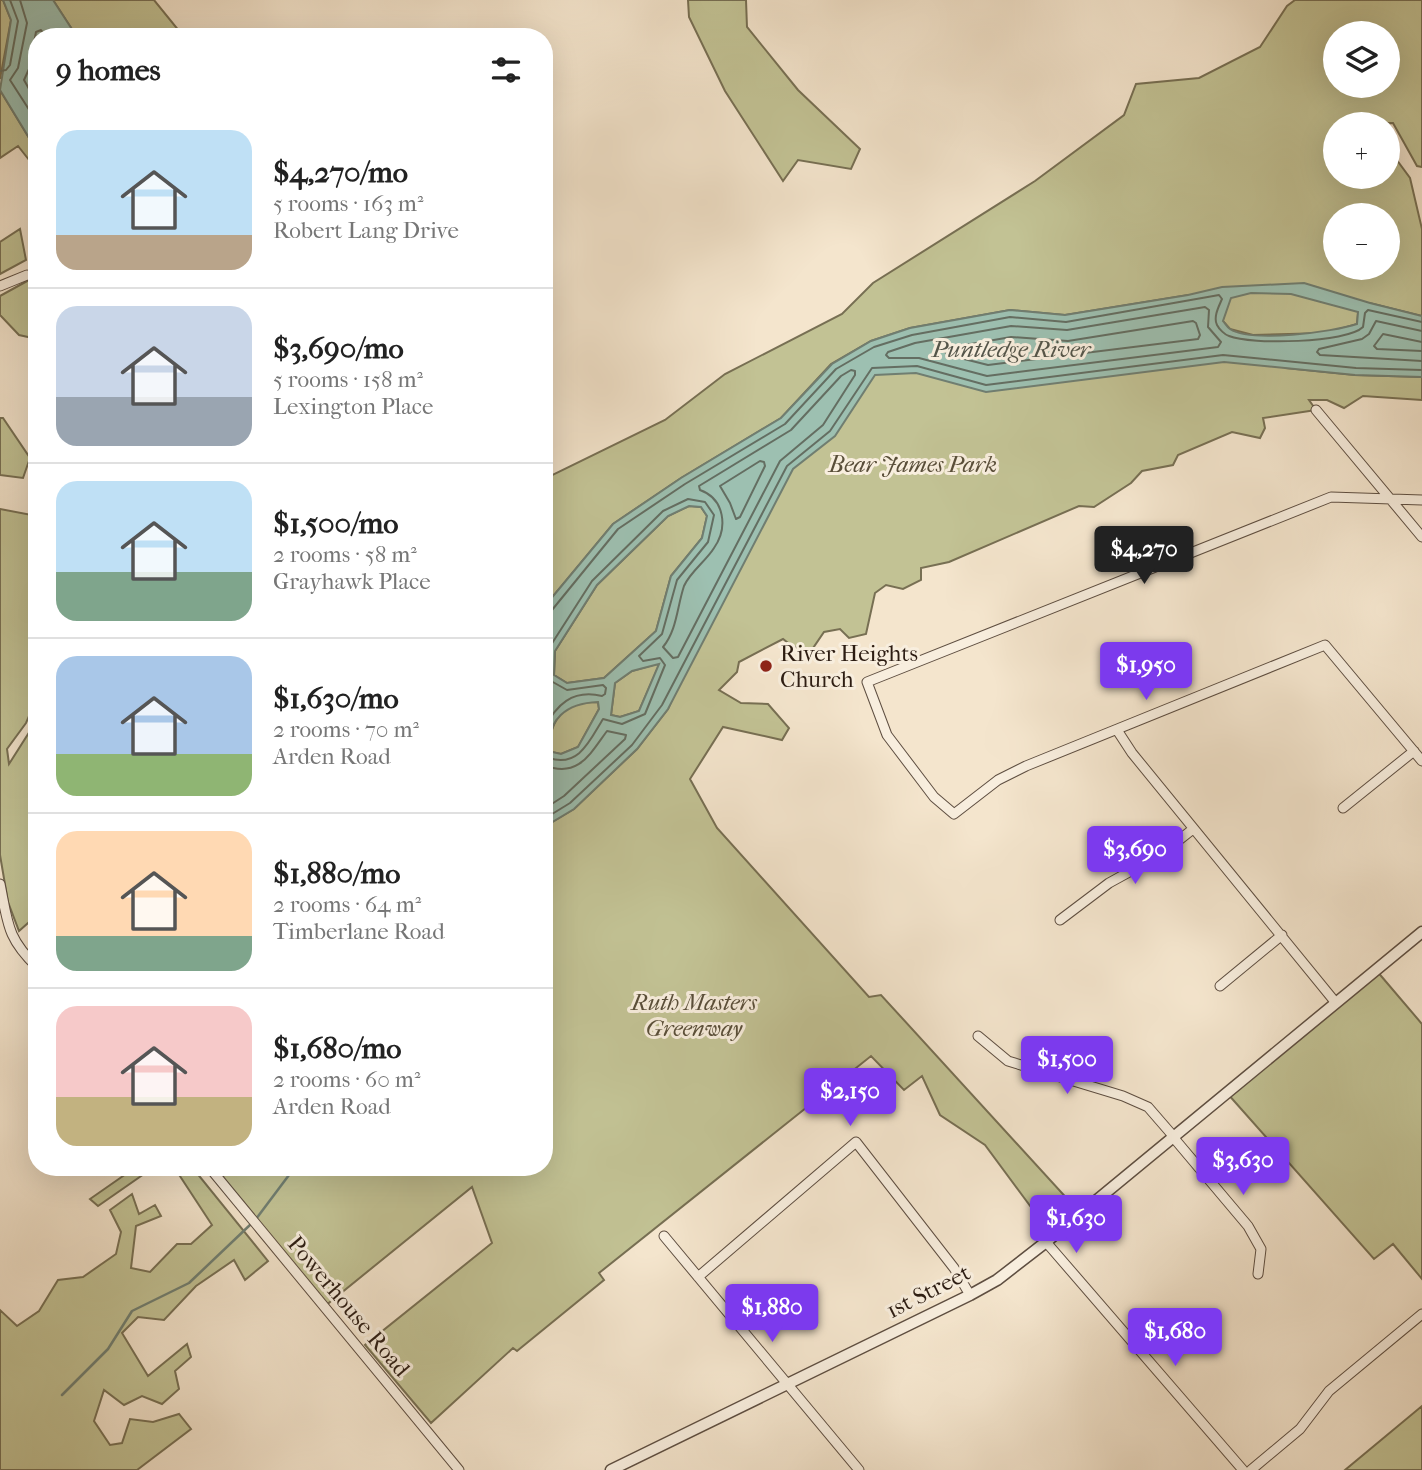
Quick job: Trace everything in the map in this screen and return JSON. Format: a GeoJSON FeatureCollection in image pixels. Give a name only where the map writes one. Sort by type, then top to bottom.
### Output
{"type":"FeatureCollection","features":[{"type":"Feature","properties":{"kind":"street"},"geometry":{"type":"LineString","coordinates":[[0,286],[27,275]]}},
{"type":"Feature","properties":{"kind":"street"},"geometry":{"type":"LineString","coordinates":[[1316,410],[1422,537]]}},
{"type":"Feature","properties":{"kind":"street"},"geometry":{"type":"LineString","coordinates":[[1422,500],[1331,497],[867,682],[887,735],[934,797],[954,814],[998,780],[1026,766],[1325,645],[1422,761]]}},
{"type":"Feature","properties":{"kind":"street"},"geometry":{"type":"LineString","coordinates":[[1117,730],[1132,753],[1336,1003]]}},
{"type":"Feature","properties":{"kind":"street"},"geometry":{"type":"LineString","coordinates":[[1343,808],[1414,751]]}},
{"type":"Feature","properties":{"kind":"street"},"geometry":{"type":"LineString","coordinates":[[1060,920],[1109,883],[1160,855],[1194,829]]}},
{"type":"Feature","properties":{"kind":"street"},"geometry":{"type":"LineString","coordinates":[[0,884],[9,929],[18,948],[28,958]]}},
{"type":"Feature","properties":{"kind":"street","name":"1st Street"},"geometry":{"type":"LineString","coordinates":[[611,1470],[997,1280],[1422,932]]}},
{"type":"Feature","properties":{"kind":"street"},"geometry":{"type":"LineString","coordinates":[[1220,986],[1282,935]]}},
{"type":"Feature","properties":{"kind":"street"},"geometry":{"type":"LineString","coordinates":[[978,1036],[1007,1061],[1123,1096],[1149,1107],[1248,1226],[1262,1250],[1258,1274]]}},
{"type":"Feature","properties":{"kind":"street"},"geometry":{"type":"LineString","coordinates":[[698,1277],[856,1142],[954,1268],[970,1295]]}},
{"type":"Feature","properties":{"kind":"street","name":"Powerhouse Road"},"geometry":{"type":"LineString","coordinates":[[216,1176],[459,1470]]}},
{"type":"Feature","properties":{"kind":"street"},"geometry":{"type":"LineString","coordinates":[[664,1236],[859,1470]]}},
{"type":"Feature","properties":{"kind":"street"},"geometry":{"type":"LineString","coordinates":[[1046,1242],[1243,1470]]}},
{"type":"Feature","properties":{"kind":"street"},"geometry":{"type":"LineString","coordinates":[[1251,1470],[1300,1429],[1329,1391],[1422,1314]]}},
{"type":"Feature","properties":{"kind":"green space"},"geometry":{"type":"Polygon","coordinates":[[[0,0],[3,0],[11,20],[0,79],[0,0]]]}},
{"type":"Feature","properties":{"kind":"green space"},"geometry":{"type":"Polygon","coordinates":[[[53,0],[154,0],[177,28],[71,28],[53,0]]]}},
{"type":"Feature","properties":{"kind":"green space"},"geometry":{"type":"Polygon","coordinates":[[[688,0],[746,0],[747,27],[798,90],[860,149],[851,169],[798,160],[783,181],[725,91],[689,17],[688,0]]]}},
{"type":"Feature","properties":{"kind":"green space"},"geometry":{"type":"Polygon","coordinates":[[[1295,0],[1422,0],[1422,167],[1417,166],[1400,136],[1400,112],[1323,112],[1323,189],[1400,189],[1400,164],[1410,178],[1422,229],[1422,316],[1370,303],[1358,313],[1357,324],[1326,333],[1253,335],[1230,329],[1188,295],[1065,315],[1010,310],[910,328],[871,341],[831,364],[781,418],[681,478],[613,524],[553,596],[553,475],[665,420],[725,374],[842,314],[873,283],[1035,181],[1124,115],[1136,84],[1199,78],[1260,47],[1287,6],[1295,0]]]}},
{"type":"Feature","properties":{"kind":"green space"},"geometry":{"type":"Polygon","coordinates":[[[0,90],[28,136],[28,159],[18,146],[0,158],[0,90]]]}},
{"type":"Feature","properties":{"kind":"green space"},"geometry":{"type":"Polygon","coordinates":[[[20,229],[26,260],[0,274],[0,242],[20,229]]]}},
{"type":"Feature","properties":{"kind":"green space"},"geometry":{"type":"Polygon","coordinates":[[[28,281],[28,337],[19,335],[0,315],[0,296],[28,281]]]}},
{"type":"Feature","properties":{"kind":"green space"},"geometry":{"type":"Polygon","coordinates":[[[1280,361],[1286,368],[1355,375],[1422,377],[1422,400],[1363,396],[1344,408],[1327,400],[1309,400],[1316,410],[1263,418],[1265,428],[1260,438],[1232,432],[1178,455],[1173,465],[1142,471],[1131,483],[1094,507],[1079,506],[949,562],[921,568],[921,580],[903,589],[886,585],[875,593],[866,634],[849,638],[840,629],[824,632],[811,651],[792,646],[783,639],[739,662],[737,672],[719,690],[741,703],[768,704],[789,728],[782,740],[723,727],[690,779],[717,828],[869,997],[881,995],[1072,1204],[1042,1222],[985,1145],[940,1115],[922,1076],[904,1090],[871,1056],[599,1273],[604,1280],[517,1351],[513,1348],[431,1423],[365,1345],[492,1243],[472,1187],[325,1306],[220,1180],[223,1176],[553,1176],[553,822],[574,809],[637,749],[668,709],[771,477],[858,380],[887,365],[1280,361]]]}},
{"type":"Feature","properties":{"kind":"green space"},"geometry":{"type":"Polygon","coordinates":[[[0,418],[3,418],[28,455],[28,464],[23,478],[0,475],[0,418]]]}},
{"type":"Feature","properties":{"kind":"green space"},"geometry":{"type":"Polygon","coordinates":[[[689,506],[701,507],[707,516],[702,538],[671,576],[656,631],[604,678],[567,683],[554,675],[555,651],[597,585],[668,516],[689,506]]]}},
{"type":"Feature","properties":{"kind":"green space"},"geometry":{"type":"Polygon","coordinates":[[[0,509],[28,514],[28,718],[7,749],[9,764],[28,734],[28,923],[19,931],[8,902],[0,855],[0,509]]]}},
{"type":"Feature","properties":{"kind":"green space"},"geometry":{"type":"Polygon","coordinates":[[[660,663],[639,711],[620,717],[611,715],[615,683],[632,671],[660,663]]]}},
{"type":"Feature","properties":{"kind":"green space"},"geometry":{"type":"Polygon","coordinates":[[[583,702],[598,702],[599,709],[578,747],[561,754],[553,752],[554,724],[568,708],[583,702]]]}},
{"type":"Feature","properties":{"kind":"green space"},"geometry":{"type":"Polygon","coordinates":[[[1376,970],[1422,1024],[1422,1279],[1393,1244],[1374,1259],[1227,1093],[1376,970]]]}},
{"type":"Feature","properties":{"kind":"green space"},"geometry":{"type":"Polygon","coordinates":[[[123,1176],[141,1176],[98,1206],[90,1199],[123,1176]]]}},
{"type":"Feature","properties":{"kind":"green space"},"geometry":{"type":"Polygon","coordinates":[[[180,1176],[199,1176],[268,1261],[245,1280],[234,1260],[196,1286],[164,1320],[138,1317],[122,1333],[148,1376],[187,1344],[191,1357],[175,1371],[179,1389],[162,1404],[142,1396],[124,1405],[104,1390],[94,1421],[110,1445],[122,1443],[130,1419],[153,1422],[179,1414],[191,1429],[137,1470],[0,1470],[0,1310],[17,1326],[39,1311],[58,1280],[83,1277],[116,1254],[121,1232],[110,1210],[132,1194],[139,1214],[155,1205],[161,1216],[136,1226],[131,1268],[150,1272],[177,1244],[191,1244],[212,1225],[180,1176]]]}},
{"type":"Feature","properties":{"kind":"green space"},"geometry":{"type":"Polygon","coordinates":[[[1422,1406],[1422,1470],[1345,1470],[1422,1406]]]}},
{"type":"Feature","properties":{"kind":"water"},"geometry":{"type":"Polygon","coordinates":[[[3,0],[53,0],[71,28],[28,28],[28,136],[0,90],[11,20],[3,0]]]}},
{"type":"Feature","properties":{"kind":"water","name":"Puntledge River"},"geometry":{"type":"Polygon","coordinates":[[[1304,283],[1422,316],[1422,377],[1355,375],[1224,362],[986,392],[916,373],[875,375],[835,436],[793,469],[668,709],[637,749],[574,809],[553,822],[553,752],[561,754],[578,747],[599,709],[598,702],[577,706],[561,715],[553,727],[553,596],[613,524],[681,478],[781,418],[832,364],[871,341],[910,328],[1010,310],[1065,315],[1222,287],[1304,283]],[[1251,293],[1231,298],[1223,321],[1230,329],[1241,333],[1273,336],[1330,330],[1357,324],[1358,312],[1291,294],[1251,293]],[[689,506],[668,516],[597,585],[555,651],[554,675],[567,683],[604,678],[656,631],[671,576],[702,538],[707,516],[701,507],[689,506]],[[659,664],[632,671],[615,683],[611,715],[620,717],[639,711],[659,664]]]}},
{"type":"Feature","properties":{"kind":"waterway"},"geometry":{"type":"LineString","coordinates":[[256,1219],[288,1176]]}},
{"type":"Feature","properties":{"kind":"waterway"},"geometry":{"type":"LineString","coordinates":[[62,1395],[108,1349],[132,1311],[189,1283],[251,1224]]}},
{"type":"Feature","properties":{"kind":"place","name":"River Heights Church"},"geometry":{"type":"Point","coordinates":[766,666]}},
{"type":"Feature","properties":{"kind":"park label","name":"Bear James Park"},"geometry":{"type":"Point","coordinates":[913,464]}},
{"type":"Feature","properties":{"kind":"park label","name":"Ruth Masters Greenway"},"geometry":{"type":"Point","coordinates":[694,1015]}}]}
